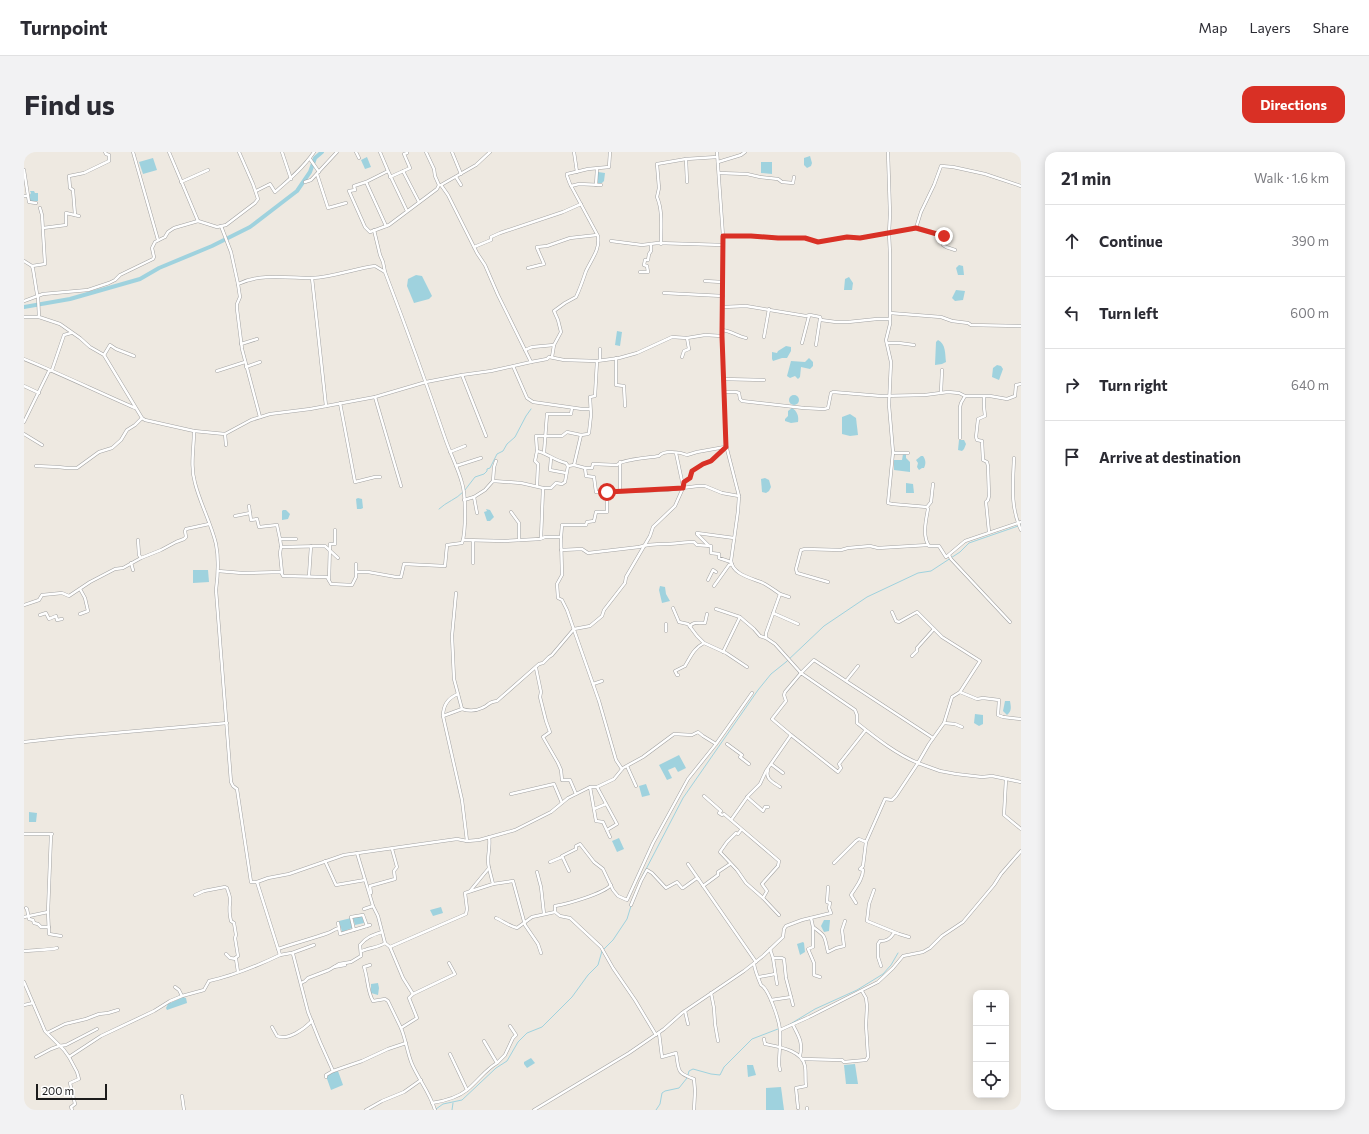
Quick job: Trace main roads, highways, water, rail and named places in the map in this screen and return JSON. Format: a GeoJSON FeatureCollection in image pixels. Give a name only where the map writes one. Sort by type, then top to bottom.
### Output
{"type":"FeatureCollection","features":[{"type":"Feature","properties":{"kind":"water"},"geometry":{"type":"Polygon","coordinates":[[[810,156],[812,163],[811,166],[807,168],[804,165],[804,158],[810,156]]]}},
{"type":"Feature","properties":{"kind":"water"},"geometry":{"type":"Polygon","coordinates":[[[367,157],[371,167],[365,169],[361,160],[367,157]]]}},
{"type":"Feature","properties":{"kind":"water"},"geometry":{"type":"Polygon","coordinates":[[[153,158],[157,170],[143,174],[139,162],[153,158]]]}},
{"type":"Feature","properties":{"kind":"water"},"geometry":{"type":"Polygon","coordinates":[[[761,162],[772,162],[772,174],[761,173],[761,162]]]}},
{"type":"Feature","properties":{"kind":"water"},"geometry":{"type":"Polygon","coordinates":[[[598,172],[605,173],[604,181],[602,183],[597,183],[598,172]]]}},
{"type":"Feature","properties":{"kind":"water"},"geometry":{"type":"Polygon","coordinates":[[[30,191],[38,193],[38,201],[30,202],[30,191]]]}},
{"type":"Feature","properties":{"kind":"water"},"geometry":{"type":"Polygon","coordinates":[[[959,265],[963,266],[964,275],[958,275],[956,268],[959,265]]]}},
{"type":"Feature","properties":{"kind":"water"},"geometry":{"type":"Polygon","coordinates":[[[416,275],[422,276],[432,296],[429,299],[414,303],[407,286],[408,279],[416,275]]]}},
{"type":"Feature","properties":{"kind":"water"},"geometry":{"type":"Polygon","coordinates":[[[849,277],[853,283],[852,290],[844,290],[845,279],[849,277]]]}},
{"type":"Feature","properties":{"kind":"water"},"geometry":{"type":"Polygon","coordinates":[[[956,290],[965,291],[963,300],[955,301],[952,298],[956,290]]]}},
{"type":"Feature","properties":{"kind":"water"},"geometry":{"type":"Polygon","coordinates":[[[617,331],[622,332],[620,346],[615,345],[617,331]]]}},
{"type":"Feature","properties":{"kind":"water"},"geometry":{"type":"Polygon","coordinates":[[[938,340],[944,347],[946,362],[935,365],[936,342],[938,340]]]}},
{"type":"Feature","properties":{"kind":"water"},"geometry":{"type":"Polygon","coordinates":[[[786,346],[791,347],[791,351],[787,358],[773,361],[772,352],[777,353],[786,346]]]}},
{"type":"Feature","properties":{"kind":"water"},"geometry":{"type":"Polygon","coordinates":[[[809,358],[813,362],[813,366],[810,369],[801,367],[800,377],[798,379],[795,376],[790,378],[787,376],[791,361],[805,362],[809,358]]]}},
{"type":"Feature","properties":{"kind":"water"},"geometry":{"type":"Polygon","coordinates":[[[997,365],[1001,366],[1003,369],[999,380],[992,377],[993,368],[997,365]]]}},
{"type":"Feature","properties":{"kind":"water"},"geometry":{"type":"Polygon","coordinates":[[[792,395],[796,395],[798,396],[798,404],[792,405],[789,402],[789,398],[792,395]]]}},
{"type":"Feature","properties":{"kind":"water"},"geometry":{"type":"Polygon","coordinates":[[[792,408],[797,414],[798,422],[791,423],[785,421],[788,416],[788,411],[792,408]]]}},
{"type":"Feature","properties":{"kind":"water"},"geometry":{"type":"Polygon","coordinates":[[[850,414],[856,418],[858,435],[850,436],[842,434],[842,417],[850,414]]]}},
{"type":"Feature","properties":{"kind":"water"},"geometry":{"type":"Polygon","coordinates":[[[959,440],[964,440],[966,444],[962,451],[958,450],[959,440]]]}},
{"type":"Feature","properties":{"kind":"water"},"geometry":{"type":"Polygon","coordinates":[[[903,454],[906,454],[906,458],[910,462],[910,472],[894,470],[894,460],[902,460],[903,454]]]}},
{"type":"Feature","properties":{"kind":"water"},"geometry":{"type":"Polygon","coordinates":[[[923,456],[925,460],[925,464],[924,468],[919,470],[916,460],[923,456]]]}},
{"type":"Feature","properties":{"kind":"water"},"geometry":{"type":"Polygon","coordinates":[[[765,478],[769,480],[771,487],[766,493],[762,492],[761,479],[765,478]]]}},
{"type":"Feature","properties":{"kind":"water"},"geometry":{"type":"Polygon","coordinates":[[[906,483],[913,484],[914,493],[906,493],[906,483]]]}},
{"type":"Feature","properties":{"kind":"water"},"geometry":{"type":"Polygon","coordinates":[[[356,499],[362,499],[363,508],[361,509],[357,509],[356,499]]]}},
{"type":"Feature","properties":{"kind":"water"},"geometry":{"type":"Polygon","coordinates":[[[486,509],[490,510],[494,517],[490,521],[487,521],[484,512],[487,511],[486,509]]]}},
{"type":"Feature","properties":{"kind":"water"},"geometry":{"type":"Polygon","coordinates":[[[283,510],[286,510],[290,514],[288,519],[282,520],[283,510]]]}},
{"type":"Feature","properties":{"kind":"water"},"geometry":{"type":"Polygon","coordinates":[[[193,570],[208,570],[209,582],[193,583],[193,570]]]}},
{"type":"Feature","properties":{"kind":"water"},"geometry":{"type":"Polygon","coordinates":[[[660,586],[665,587],[666,594],[670,601],[662,603],[659,590],[660,586]]]}},
{"type":"Feature","properties":{"kind":"water"},"geometry":{"type":"Polygon","coordinates":[[[1005,701],[1010,701],[1011,705],[1007,715],[1003,711],[1005,701]]]}},
{"type":"Feature","properties":{"kind":"water"},"geometry":{"type":"Polygon","coordinates":[[[975,714],[983,715],[983,724],[979,726],[974,723],[975,714]]]}},
{"type":"Feature","properties":{"kind":"water"},"geometry":{"type":"Polygon","coordinates":[[[679,755],[686,768],[678,772],[675,767],[668,770],[672,778],[667,780],[659,765],[679,755]]]}},
{"type":"Feature","properties":{"kind":"water"},"geometry":{"type":"Polygon","coordinates":[[[646,784],[650,795],[642,797],[639,786],[646,784]]]}},
{"type":"Feature","properties":{"kind":"water"},"geometry":{"type":"Polygon","coordinates":[[[29,812],[37,813],[36,822],[29,822],[29,812]]]}},
{"type":"Feature","properties":{"kind":"water"},"geometry":{"type":"Polygon","coordinates":[[[619,838],[624,849],[617,852],[612,841],[619,838]]]}},
{"type":"Feature","properties":{"kind":"water"},"geometry":{"type":"Polygon","coordinates":[[[441,907],[443,913],[433,916],[430,910],[441,907]]]}},
{"type":"Feature","properties":{"kind":"water"},"geometry":{"type":"Polygon","coordinates":[[[362,916],[364,923],[355,925],[353,918],[362,916]]]}},
{"type":"Feature","properties":{"kind":"water"},"geometry":{"type":"Polygon","coordinates":[[[351,918],[352,928],[342,932],[339,921],[351,918]]]}},
{"type":"Feature","properties":{"kind":"water"},"geometry":{"type":"Polygon","coordinates":[[[824,920],[830,920],[829,931],[824,932],[821,926],[824,920]]]}},
{"type":"Feature","properties":{"kind":"water"},"geometry":{"type":"Polygon","coordinates":[[[803,942],[805,952],[800,955],[797,944],[803,942]]]}},
{"type":"Feature","properties":{"kind":"water"},"geometry":{"type":"Polygon","coordinates":[[[378,983],[378,995],[371,993],[371,984],[378,983]]]}},
{"type":"Feature","properties":{"kind":"water"},"geometry":{"type":"Polygon","coordinates":[[[183,997],[186,998],[187,1003],[167,1010],[166,1008],[168,1004],[183,997]]]}},
{"type":"Feature","properties":{"kind":"water"},"geometry":{"type":"Polygon","coordinates":[[[531,1058],[535,1063],[527,1068],[524,1062],[531,1058]]]}},
{"type":"Feature","properties":{"kind":"water"},"geometry":{"type":"Polygon","coordinates":[[[855,1064],[858,1084],[846,1084],[844,1065],[855,1064]]]}},
{"type":"Feature","properties":{"kind":"water"},"geometry":{"type":"Polygon","coordinates":[[[747,1065],[753,1065],[756,1075],[748,1077],[747,1065]]]}},
{"type":"Feature","properties":{"kind":"water"},"geometry":{"type":"Polygon","coordinates":[[[338,1071],[343,1085],[331,1090],[326,1076],[327,1074],[338,1071]]]}},
{"type":"Feature","properties":{"kind":"water"},"geometry":{"type":"Polygon","coordinates":[[[781,1087],[784,1110],[766,1110],[766,1088],[781,1087]]]}},
{"type":"Feature","properties":{"kind":"waterway"},"geometry":{"type":"LineString","coordinates":[[24,307],[70,299],[140,279],[159,268],[212,246],[250,227],[297,191],[310,172],[315,158],[322,152]]}},
{"type":"Feature","properties":{"kind":"waterway"},"geometry":{"type":"LineString","coordinates":[[465,490],[475,477],[484,474],[487,469],[490,468],[497,454],[503,451],[507,444],[515,437],[531,409]]}},
{"type":"Feature","properties":{"kind":"waterway"},"geometry":{"type":"LineString","coordinates":[[439,509],[463,492]]}},
{"type":"Feature","properties":{"kind":"waterway"},"geometry":{"type":"LineString","coordinates":[[643,875],[683,798],[758,690],[771,674],[824,626],[867,597],[918,573],[931,571],[960,552],[969,543],[1021,525]]}},
{"type":"Feature","properties":{"kind":"waterway"},"geometry":{"type":"LineString","coordinates":[[436,1109],[443,1104],[462,1100],[496,1068],[507,1061],[518,1042],[527,1033],[542,1027],[572,997],[588,975],[598,965],[602,951],[613,940],[627,919],[631,906]]}},
{"type":"Feature","properties":{"kind":"waterway"},"geometry":{"type":"LineString","coordinates":[[787,1026],[815,1009],[857,990],[883,974],[891,965],[898,953]]}},
{"type":"Feature","properties":{"kind":"waterway"},"geometry":{"type":"LineString","coordinates":[[688,1075],[689,1071],[693,1069],[720,1075],[724,1067],[752,1039],[778,1029]]}},
{"type":"Feature","properties":{"kind":"waterway"},"geometry":{"type":"LineString","coordinates":[[656,1110],[660,1104],[662,1093],[679,1088],[687,1078]]}},
{"type":"Feature","properties":{"kind":"waterway"},"geometry":{"type":"LineString","coordinates":[[452,1110],[453,1103]]}}]}
